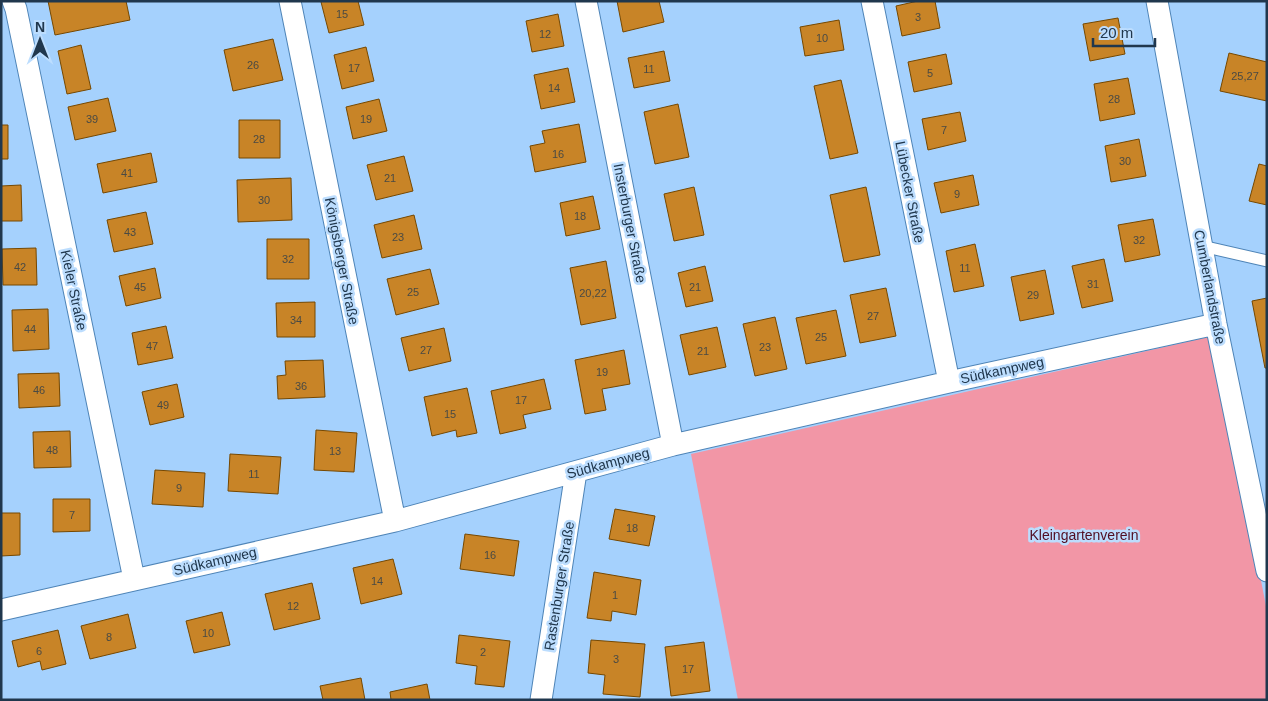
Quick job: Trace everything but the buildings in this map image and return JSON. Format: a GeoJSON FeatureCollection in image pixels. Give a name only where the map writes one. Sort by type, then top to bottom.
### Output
{"type":"FeatureCollection","features":[{"type":"Feature","properties":{"kind":"street","name":"Kieler Straße"},"geometry":{"type":"LineString","coordinates":[[13,1],[134,579]]}},
{"type":"Feature","properties":{"kind":"street","name":"Königsberger Straße"},"geometry":{"type":"LineString","coordinates":[[290,1],[394,521]]}},
{"type":"Feature","properties":{"kind":"street","name":"Insterburger Straße"},"geometry":{"type":"LineString","coordinates":[[586,1],[673,445]]}},
{"type":"Feature","properties":{"kind":"street","name":"Lübecker Straße"},"geometry":{"type":"LineString","coordinates":[[872,1],[949,382]]}},
{"type":"Feature","properties":{"kind":"street","name":"Cumberlandstraße"},"geometry":{"type":"LineString","coordinates":[[1157,1],[1216,324],[1267,571]]}},
{"type":"Feature","properties":{"kind":"street","name":"Südkampweg"},"geometry":{"type":"LineString","coordinates":[[1,610],[394,521],[673,445],[1216,324]]}},
{"type":"Feature","properties":{"kind":"street","name":"Rastenburger Straße"},"geometry":{"type":"LineString","coordinates":[[541,700],[576,472]]}},
{"type":"Feature","properties":{"kind":"lane"},"geometry":{"type":"LineString","coordinates":[[1202,246],[1267,261]]}},
{"type":"Feature","properties":{"kind":"green space","name":"Kleingartenverein"},"geometry":{"type":"Polygon","coordinates":[[[1213,336],[1267,611],[1267,700],[738,700],[691,454],[1213,336]]]}}]}
